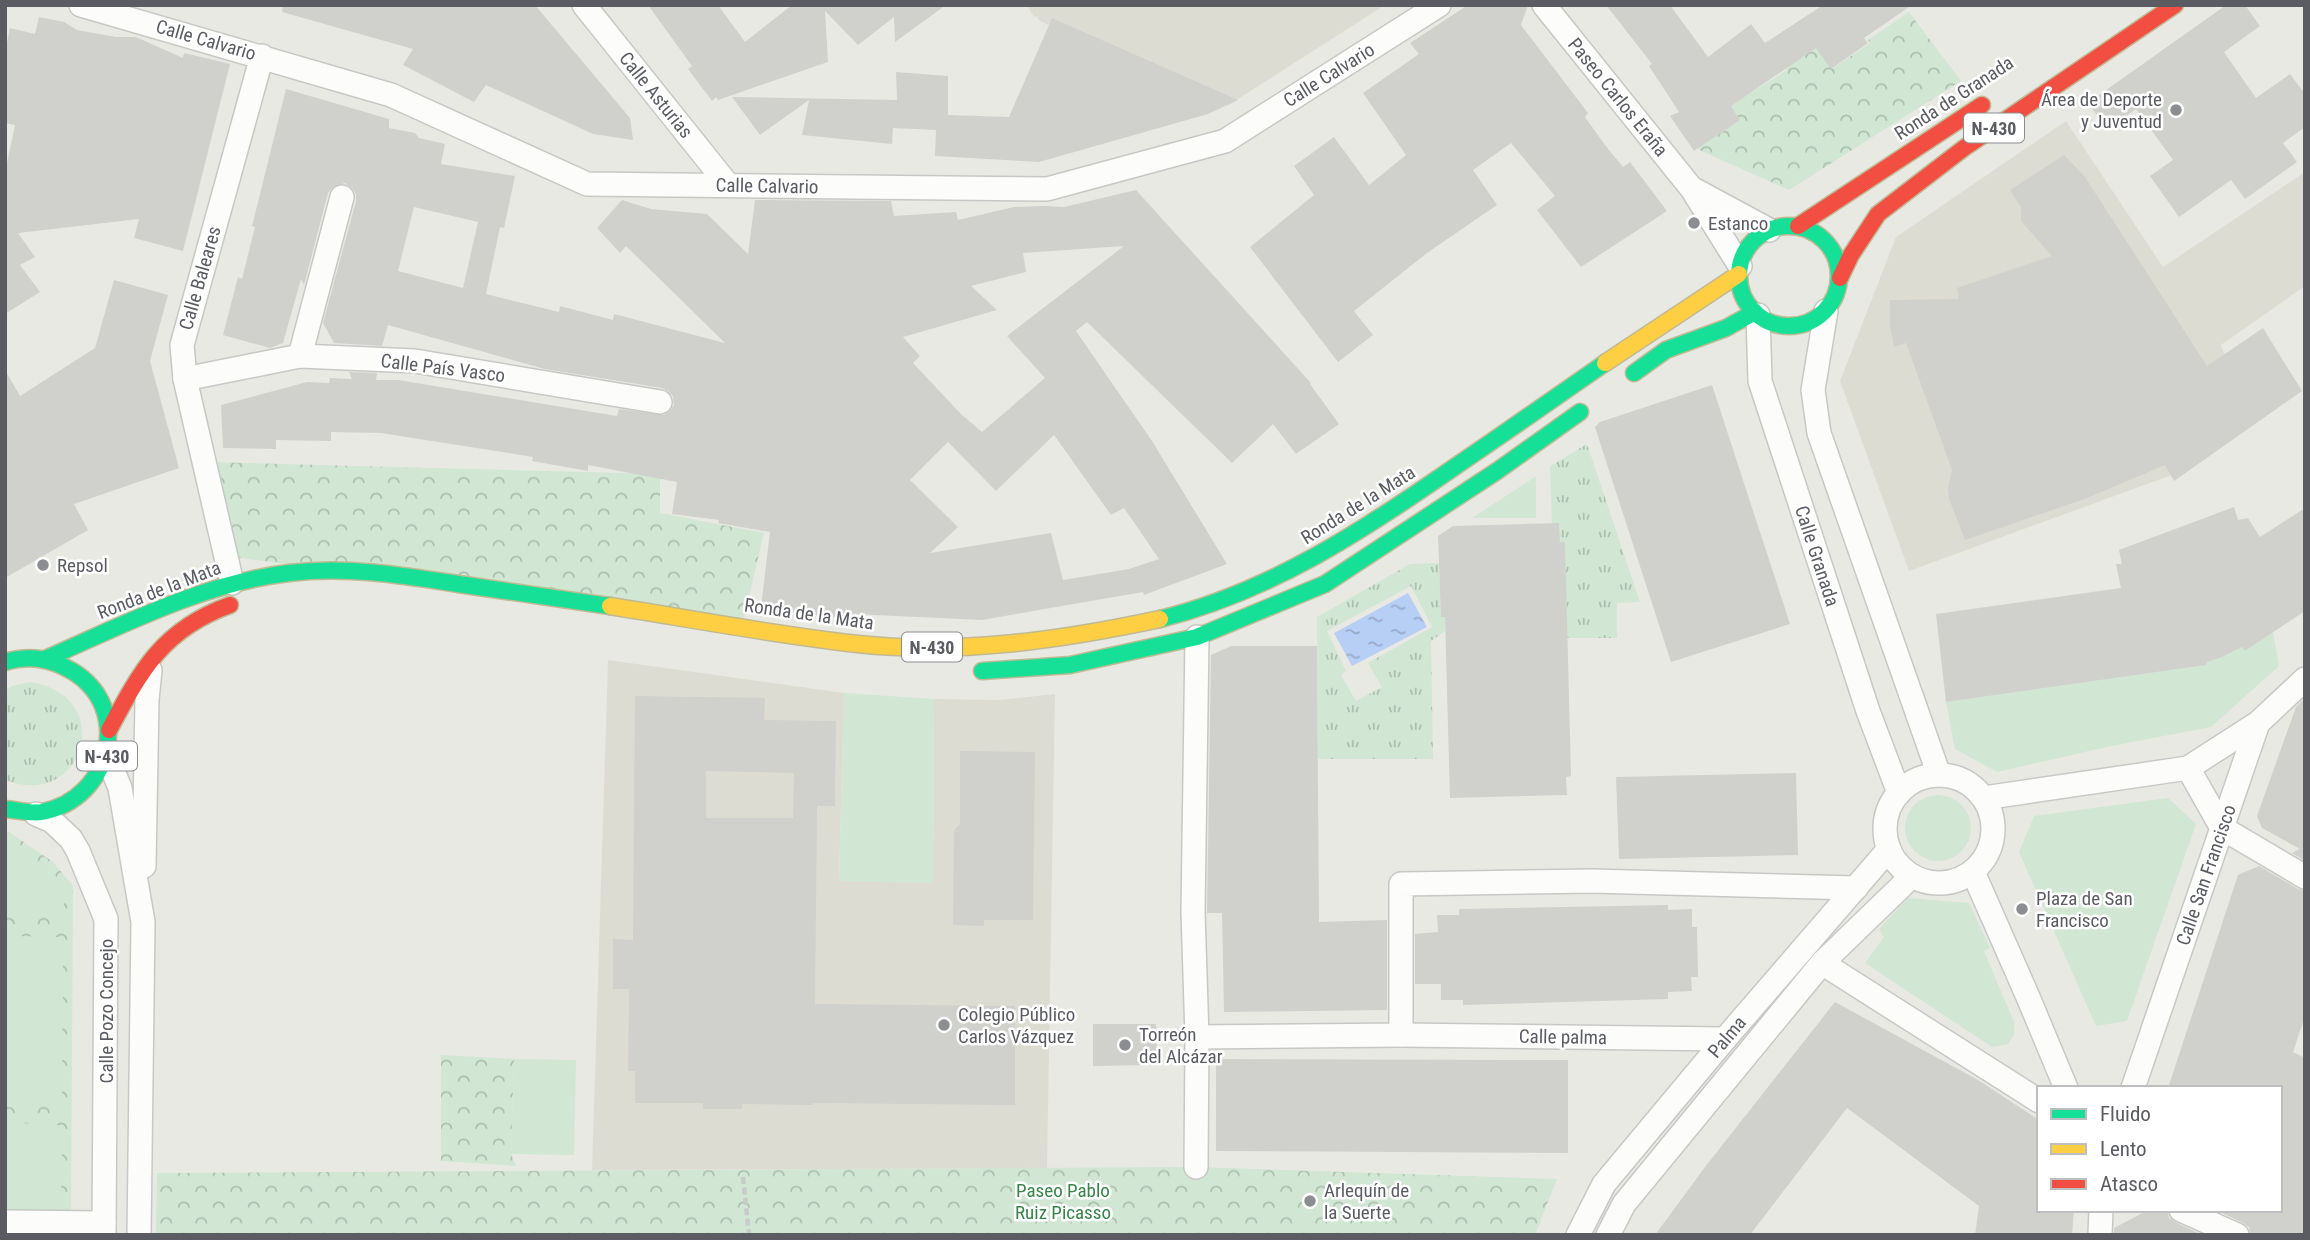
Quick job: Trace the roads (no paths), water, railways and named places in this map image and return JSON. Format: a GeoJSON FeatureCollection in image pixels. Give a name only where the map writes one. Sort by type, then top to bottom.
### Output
{"type":"FeatureCollection","features":[{"type":"Feature","properties":{"kind":"highway","name":"N-430"},"geometry":{"type":"LineString","coordinates":[[1826,311],[1836,296],[1840,278],[1852,255],[1878,214],[1964,148],[2175,5]]}},
{"type":"Feature","properties":{"kind":"highway","name":"Ronda de Granada"},"geometry":{"type":"LineString","coordinates":[[1798,226],[1993,97]]}},
{"type":"Feature","properties":{"kind":"highway","name":"N-430"},"geometry":{"type":"LineString","coordinates":[[1740,270],[1746,251],[1756,239],[1769,230],[1798,226]]}},
{"type":"Feature","properties":{"kind":"highway"},"geometry":{"type":"LineString","coordinates":[[1798,226],[1815,233],[1829,244],[1837,260],[1840,278]]}},
{"type":"Feature","properties":{"kind":"highway"},"geometry":{"type":"LineString","coordinates":[[1740,270],[1741,289],[1756,314],[1774,324],[1793,326],[1811,321],[1826,311]]}},
{"type":"Feature","properties":{"kind":"highway","name":"Ronda de la Mata"},"geometry":{"type":"LineString","coordinates":[[109,730],[154,653],[167,640],[237,593],[270,575],[326,569],[378,573],[859,644],[943,648],[1031,641],[1104,631],[1202,608],[1310,561],[1387,514],[1740,270]]}},
{"type":"Feature","properties":{"kind":"highway"},"geometry":{"type":"LineString","coordinates":[[1621,382],[1666,350],[1756,314]]}},
{"type":"Feature","properties":{"kind":"highway","name":"N-430"},"geometry":{"type":"LineString","coordinates":[[973,672],[1070,665],[1197,637],[1325,584],[1497,471],[1587,407]]}},
{"type":"Feature","properties":{"kind":"highway","name":"Ronda de la Mata"},"geometry":{"type":"LineString","coordinates":[[45,659],[191,596],[237,593]]}},
{"type":"Feature","properties":{"kind":"highway","name":"N-430"},"geometry":{"type":"LineString","coordinates":[[5,662],[30,657],[69,667],[89,683],[103,705],[109,730],[107,756],[97,779],[80,796],[60,809],[36,814],[5,809]]}},
{"type":"Feature","properties":{"kind":"street","name":"Calle Calvario"},"geometry":{"type":"LineString","coordinates":[[81,5],[391,95],[587,184],[1047,189],[1225,141],[1439,5]]}},
{"type":"Feature","properties":{"kind":"street","name":"Calle Asturias"},"geometry":{"type":"LineString","coordinates":[[584,5],[728,185]]}},
{"type":"Feature","properties":{"kind":"street","name":"Paseo Carlos Eraña"},"geometry":{"type":"LineString","coordinates":[[1544,5],[1692,189],[1740,270]]}},
{"type":"Feature","properties":{"kind":"street","name":"Calle Baleares"},"geometry":{"type":"LineString","coordinates":[[237,593],[185,379],[182,345],[262,56]]}},
{"type":"Feature","properties":{"kind":"street","name":"Paseo Carlos Eraña"},"geometry":{"type":"LineString","coordinates":[[1692,189],[1769,230]]}},
{"type":"Feature","properties":{"kind":"street"},"geometry":{"type":"LineString","coordinates":[[300,356],[342,197]]}},
{"type":"Feature","properties":{"kind":"street"},"geometry":{"type":"LineString","coordinates":[[1826,311],[1813,390],[1819,433],[1939,775]]}},
{"type":"Feature","properties":{"kind":"street","name":"Calle Granada"},"geometry":{"type":"LineString","coordinates":[[1756,314],[1760,381],[1868,711],[1899,793]]}},
{"type":"Feature","properties":{"kind":"street","name":"Calle País Vasco"},"geometry":{"type":"LineString","coordinates":[[185,379],[300,356],[415,361],[660,402]]}},
{"type":"Feature","properties":{"kind":"street"},"geometry":{"type":"LineString","coordinates":[[1196,1167],[1197,1037],[1193,912],[1197,637]]}},
{"type":"Feature","properties":{"kind":"street","name":"Calle Pozo Concejo"},"geometry":{"type":"LineString","coordinates":[[139,1235],[147,700],[154,653]]}},
{"type":"Feature","properties":{"kind":"street","name":"Calle San Francisco"},"geometry":{"type":"LineString","coordinates":[[2134,1086],[2258,723],[2305,679]]}},
{"type":"Feature","properties":{"kind":"street"},"geometry":{"type":"LineString","coordinates":[[1984,798],[2188,768],[2258,723]]}},
{"type":"Feature","properties":{"kind":"street","name":"Calle Pozo Concejo"},"geometry":{"type":"LineString","coordinates":[[107,756],[120,788],[143,922]]}},
{"type":"Feature","properties":{"kind":"street"},"geometry":{"type":"LineString","coordinates":[[2188,768],[2222,828],[2305,877]]}},
{"type":"Feature","properties":{"kind":"street"},"geometry":{"type":"LineString","coordinates":[[1939,775],[1952,777],[1972,786],[1984,798],[1992,814],[1993,838],[1985,858],[1972,872],[1958,880],[1936,883],[1912,876],[1904,870],[1893,858],[1885,829],[1891,805],[1899,793],[1924,777],[1939,775]]}},
{"type":"Feature","properties":{"kind":"street","name":"Calle Pozo Concejo"},"geometry":{"type":"LineString","coordinates":[[36,814],[52,821],[71,839],[106,919],[104,1229]]}},
{"type":"Feature","properties":{"kind":"street","name":"Palma"},"geometry":{"type":"LineString","coordinates":[[1578,1235],[1604,1184],[1889,849]]}},
{"type":"Feature","properties":{"kind":"street"},"geometry":{"type":"LineString","coordinates":[[1972,872],[2065,1086]]}},
{"type":"Feature","properties":{"kind":"street","name":"Palma"},"geometry":{"type":"LineString","coordinates":[[1608,1235],[1624,1204],[1822,963],[1912,876]]}},
{"type":"Feature","properties":{"kind":"street"},"geometry":{"type":"LineString","coordinates":[[1401,1035],[1401,884],[1592,881],[1856,888]]}},
{"type":"Feature","properties":{"kind":"street"},"geometry":{"type":"LineString","coordinates":[[1822,963],[2037,1100]]}},
{"type":"Feature","properties":{"kind":"street","name":"Calle palma"},"geometry":{"type":"LineString","coordinates":[[1197,1037],[1401,1035],[1725,1039]]}},
{"type":"Feature","properties":{"kind":"street"},"geometry":{"type":"LineString","coordinates":[[2100,1235],[2101,1212]]}},
{"type":"Feature","properties":{"kind":"street"},"geometry":{"type":"LineString","coordinates":[[2185,1212],[2237,1235]]}},
{"type":"Feature","properties":{"kind":"street"},"geometry":{"type":"LineString","coordinates":[[5,1222],[104,1229]]}},
{"type":"Feature","properties":{"kind":"water"},"geometry":{"type":"Polygon","coordinates":[[[1408,593],[1427,627],[1352,666],[1334,633],[1408,593]]]}},
{"type":"Feature","properties":{"kind":"place","name":"Área de Deporte y Juventud"},"geometry":{"type":"Point","coordinates":[2176,110]}},
{"type":"Feature","properties":{"kind":"place","name":"Estanco"},"geometry":{"type":"Point","coordinates":[1694,223]}},
{"type":"Feature","properties":{"kind":"place","name":"Repsol"},"geometry":{"type":"Point","coordinates":[43,565]}},
{"type":"Feature","properties":{"kind":"place","name":"Plaza de San Francisco"},"geometry":{"type":"Point","coordinates":[2022,909]}},
{"type":"Feature","properties":{"kind":"place","name":"Colegio Público Carlos Vázquez"},"geometry":{"type":"Point","coordinates":[944,1025]}},
{"type":"Feature","properties":{"kind":"place","name":"Torreón del Alcázar"},"geometry":{"type":"Point","coordinates":[1125,1045]}},
{"type":"Feature","properties":{"kind":"place","name":"Arlequín de la Suerte"},"geometry":{"type":"Point","coordinates":[1310,1201]}},
{"type":"Feature","properties":{"kind":"park label","name":"Paseo Pablo Ruiz Picasso"},"geometry":{"type":"Point","coordinates":[1063,1201]}}]}
